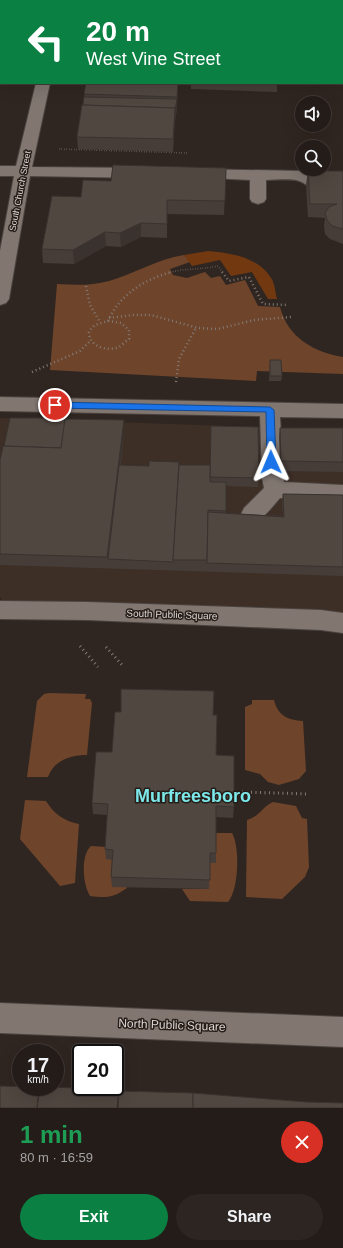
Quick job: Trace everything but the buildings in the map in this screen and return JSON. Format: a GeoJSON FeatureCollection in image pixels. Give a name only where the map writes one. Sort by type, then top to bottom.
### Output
{"type":"FeatureCollection","features":[{"type":"Feature","properties":{"kind":"street","name":"South Church Street"},"geometry":{"type":"LineString","coordinates":[[0,299],[23,171],[43,84]]}},
{"type":"Feature","properties":{"kind":"street"},"geometry":{"type":"LineString","coordinates":[[0,171],[157,173]]}},
{"type":"Feature","properties":{"kind":"street"},"geometry":{"type":"LineString","coordinates":[[180,174],[303,176],[322,181]]}},
{"type":"Feature","properties":{"kind":"street"},"geometry":{"type":"LineString","coordinates":[[258,175],[258,200]]}},
{"type":"Feature","properties":{"kind":"street"},"geometry":{"type":"LineString","coordinates":[[0,404],[343,411]]}},
{"type":"Feature","properties":{"kind":"street"},"geometry":{"type":"LineString","coordinates":[[270,410],[272,478],[275,490]]}},
{"type":"Feature","properties":{"kind":"street"},"geometry":{"type":"LineString","coordinates":[[252,514],[275,490],[343,493]]}},
{"type":"Feature","properties":{"kind":"street","name":"South Public Square"},"geometry":{"type":"LineString","coordinates":[[0,610],[88,611],[321,620],[343,623]]}},
{"type":"Feature","properties":{"kind":"street","name":"North Public Square"},"geometry":{"type":"LineString","coordinates":[[0,1018],[343,1032]]}},
{"type":"Feature","properties":{"kind":"path"},"geometry":{"type":"LineString","coordinates":[[59,149],[188,153]]}},
{"type":"Feature","properties":{"kind":"path"},"geometry":{"type":"LineString","coordinates":[[108,320],[117,304],[133,290],[153,279],[185,269],[202,269],[218,266],[229,281],[249,278],[263,304],[288,305]]}},
{"type":"Feature","properties":{"kind":"path"},"geometry":{"type":"LineString","coordinates":[[86,286],[87,298],[91,310],[100,322]]}},
{"type":"Feature","properties":{"kind":"path"},"geometry":{"type":"LineString","coordinates":[[108,320],[121,323],[129,330],[129,339],[125,343],[113,348],[99,348],[90,342],[88,332],[90,328],[100,322],[122,315],[150,315],[196,328],[223,329],[248,321],[291,317]]}},
{"type":"Feature","properties":{"kind":"path"},"geometry":{"type":"LineString","coordinates":[[176,382],[179,359],[196,328]]}},
{"type":"Feature","properties":{"kind":"path"},"geometry":{"type":"LineString","coordinates":[[32,372],[80,351],[90,342]]}},
{"type":"Feature","properties":{"kind":"path"},"geometry":{"type":"LineString","coordinates":[[80,646],[98,667]]}},
{"type":"Feature","properties":{"kind":"path"},"geometry":{"type":"LineString","coordinates":[[106,647],[123,666]]}},
{"type":"Feature","properties":{"kind":"path"},"geometry":{"type":"LineString","coordinates":[[242,792],[309,794]]}},
{"type":"Feature","properties":{"kind":"shaded area"},"geometry":{"type":"Polygon","coordinates":[[[208,251],[243,257],[259,265],[266,271],[272,280],[277,299],[268,299],[252,272],[231,276],[220,260],[192,266],[184,255],[208,251]]]}},
{"type":"Feature","properties":{"kind":"shaded area"},"geometry":{"type":"Polygon","coordinates":[[[184,255],[190,262],[170,269],[173,275],[187,278],[205,272],[211,278],[220,276],[226,285],[245,280],[258,306],[280,307],[289,327],[304,342],[332,355],[343,357],[343,374],[257,371],[256,381],[50,370],[57,284],[83,285],[102,283],[155,263],[184,255]]]}},
{"type":"Feature","properties":{"kind":"shaded area"},"geometry":{"type":"Polygon","coordinates":[[[0,418],[343,430],[343,617],[4,603],[0,597],[0,418]]]}},
{"type":"Feature","properties":{"kind":"shaded area"},"geometry":{"type":"Polygon","coordinates":[[[44,694],[86,694],[85,699],[90,699],[92,703],[87,755],[69,757],[54,766],[48,777],[27,777],[37,701],[44,694]]]}},
{"type":"Feature","properties":{"kind":"shaded area"},"geometry":{"type":"Polygon","coordinates":[[[252,700],[274,700],[278,710],[284,716],[293,720],[303,721],[306,771],[299,779],[279,785],[268,782],[260,774],[245,770],[245,707],[252,704],[252,700]]]}},
{"type":"Feature","properties":{"kind":"shaded area"},"geometry":{"type":"Polygon","coordinates":[[[25,800],[46,801],[52,810],[60,816],[79,824],[75,883],[60,886],[20,839],[25,800]]]}},
{"type":"Feature","properties":{"kind":"shaded area"},"geometry":{"type":"Polygon","coordinates":[[[273,802],[296,806],[302,818],[307,819],[309,867],[305,877],[282,899],[246,897],[247,820],[255,817],[266,806],[273,802]]]}},
{"type":"Feature","properties":{"kind":"shaded area"},"geometry":{"type":"Polygon","coordinates":[[[216,833],[232,833],[235,839],[237,868],[232,896],[228,902],[190,901],[182,889],[209,889],[209,863],[216,833]]]}},
{"type":"Feature","properties":{"kind":"shaded area"},"geometry":{"type":"Polygon","coordinates":[[[91,846],[107,847],[127,888],[118,894],[110,896],[90,896],[84,878],[84,863],[85,856],[91,846]]]}},
{"type":"Feature","properties":{"kind":"district","name":"Murfreesboro"},"geometry":{"type":"Point","coordinates":[193,796]}},
{"type":"Feature","properties":{"kind":"route"},"geometry":{"type":"LineString","coordinates":[[55,405],[270,410],[271,462]]}}]}
